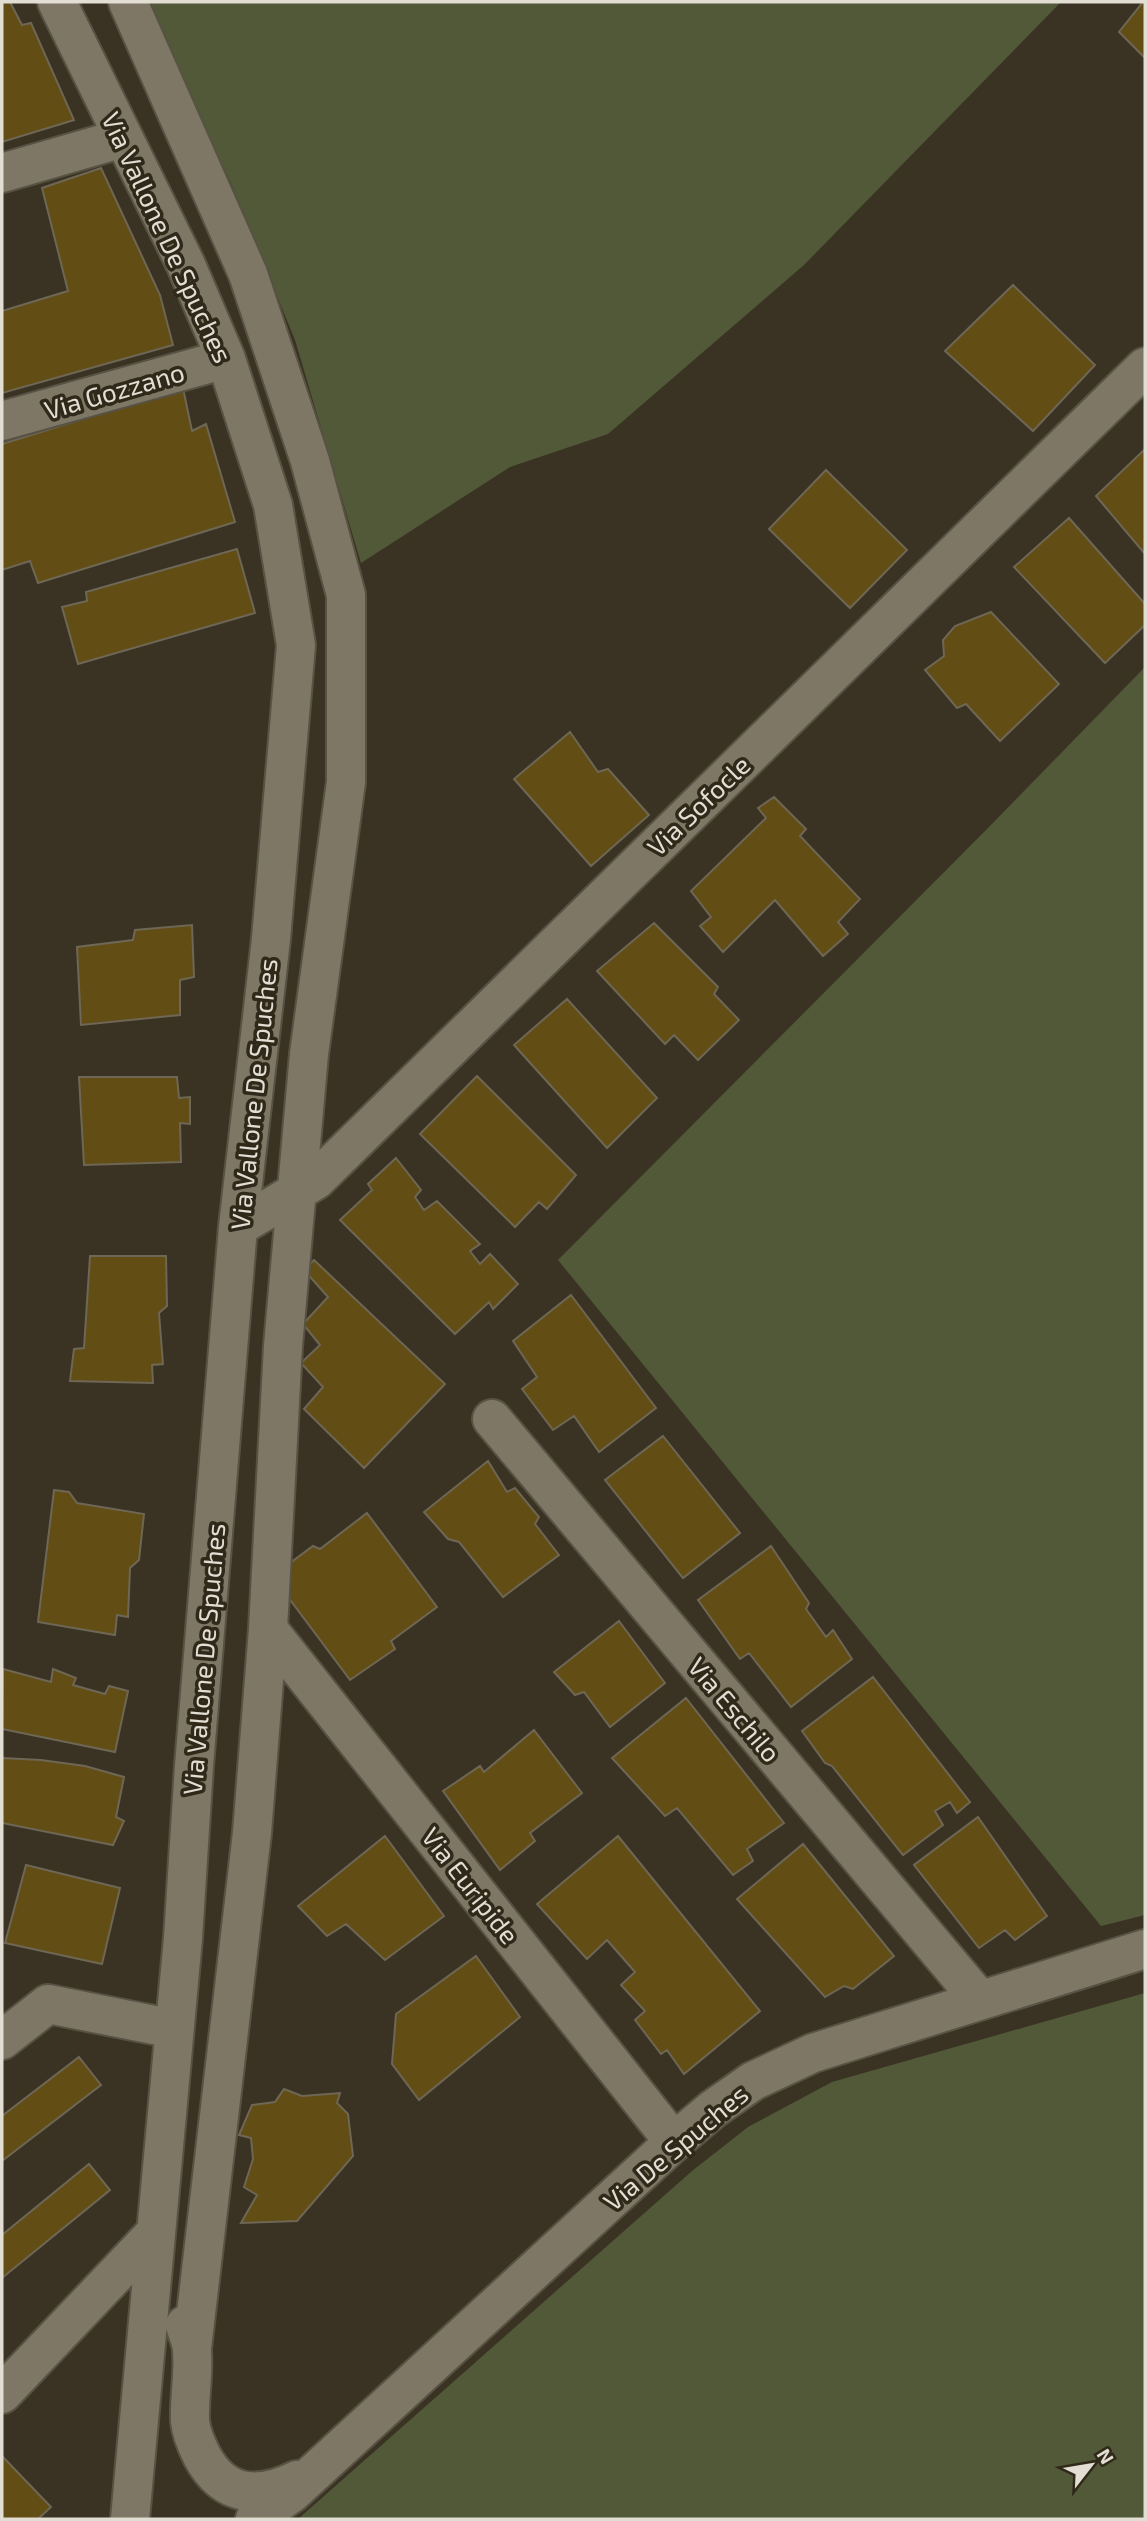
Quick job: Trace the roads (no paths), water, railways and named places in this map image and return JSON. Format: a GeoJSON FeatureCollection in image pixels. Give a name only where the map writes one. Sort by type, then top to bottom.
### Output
{"type":"FeatureCollection","features":[{"type":"Feature","properties":{"kind":"street","name":"Via Vallone De Spuches"},"geometry":{"type":"LineString","coordinates":[[57,2],[186,265],[226,359],[273,505],[296,645],[271,939],[238,1227],[174,2029],[130,2519]]}},
{"type":"Feature","properties":{"kind":"street"},"geometry":{"type":"LineString","coordinates":[[128,2],[248,274],[310,461],[346,594],[346,782],[309,1054],[283,1346],[268,1629],[252,1833],[192,2348]]}},
{"type":"Feature","properties":{"kind":"street"},"geometry":{"type":"LineString","coordinates":[[2,173],[123,138]]}},
{"type":"Feature","properties":{"kind":"street","name":"Via Gozzano"},"geometry":{"type":"LineString","coordinates":[[2,421],[226,359]]}},
{"type":"Feature","properties":{"kind":"street","name":"Via Sofocle"},"geometry":{"type":"LineString","coordinates":[[238,1227],[297,1192],[326,1170],[1145,367]]}},
{"type":"Feature","properties":{"kind":"street","name":"Via Eschilo"},"geometry":{"type":"LineString","coordinates":[[492,1419],[979,1999]]}},
{"type":"Feature","properties":{"kind":"street","name":"Via Euripide"},"geometry":{"type":"LineString","coordinates":[[268,1629],[674,2142]]}},
{"type":"Feature","properties":{"kind":"street","name":"Via De Spuches"},"geometry":{"type":"LineString","coordinates":[[304,2482],[674,2142],[713,2109],[753,2081],[813,2053],[1145,1949]]}},
{"type":"Feature","properties":{"kind":"street"},"geometry":{"type":"LineString","coordinates":[[2,2040],[48,2004],[174,2029]]}},
{"type":"Feature","properties":{"kind":"street","name":"Via Vallone De Spuches"},"geometry":{"type":"LineString","coordinates":[[156,2232],[192,2348],[190,2423],[198,2450],[210,2472],[227,2487],[262,2492],[304,2482]]}},
{"type":"Feature","properties":{"kind":"street"},"geometry":{"type":"LineString","coordinates":[[2,2394],[156,2232]]}},
{"type":"Feature","properties":{"kind":"street"},"geometry":{"type":"LineString","coordinates":[[255,2519],[304,2482]]}}]}
